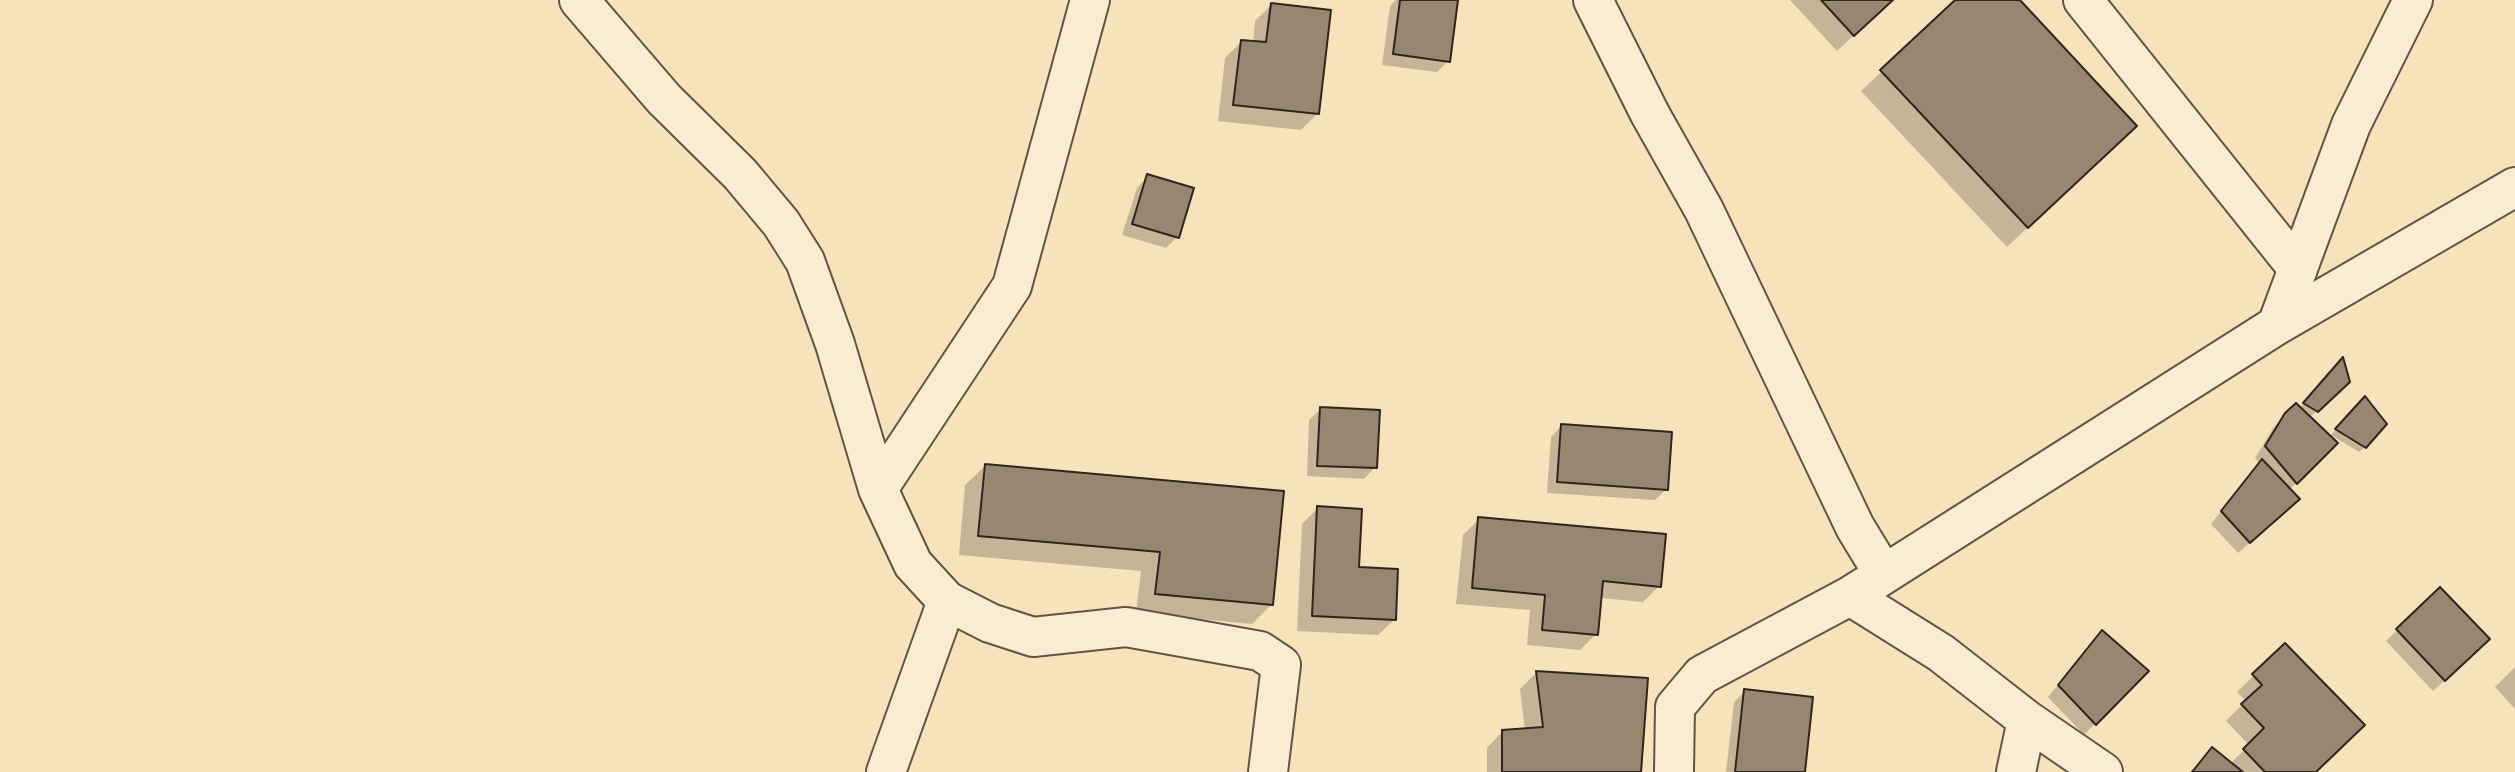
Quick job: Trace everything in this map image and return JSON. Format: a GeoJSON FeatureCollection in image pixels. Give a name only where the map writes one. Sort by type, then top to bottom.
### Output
{"type":"FeatureCollection","features":[{"type":"Feature","properties":{"kind":"street"},"geometry":{"type":"LineString","coordinates":[[579,0],[664,99],[740,174],[781,223],[805,261],[835,344],[878,489],[913,564],[947,601],[990,623],[1033,637],[1126,627],[1260,651],[1281,665],[1268,772]]}},
{"type":"Feature","properties":{"kind":"street"},"geometry":{"type":"LineString","coordinates":[[878,489],[1012,286],[1090,0]]}},
{"type":"Feature","properties":{"kind":"street"},"geometry":{"type":"LineString","coordinates":[[1593,0],[1650,114],[1704,210],[1855,527],[1883,573]]}},
{"type":"Feature","properties":{"kind":"street"},"geometry":{"type":"LineString","coordinates":[[2083,0],[2298,269]]}},
{"type":"Feature","properties":{"kind":"street"},"geometry":{"type":"LineString","coordinates":[[2277,325],[2351,125],[2413,0]]}},
{"type":"Feature","properties":{"kind":"street"},"geometry":{"type":"LineString","coordinates":[[1674,772],[1675,707],[1702,675],[1850,596],[2277,325],[2515,187]]}},
{"type":"Feature","properties":{"kind":"street"},"geometry":{"type":"LineString","coordinates":[[1850,596],[1941,653],[2027,720],[2103,772]]}},
{"type":"Feature","properties":{"kind":"street"},"geometry":{"type":"LineString","coordinates":[[886,772],[947,601]]}},
{"type":"Feature","properties":{"kind":"street"},"geometry":{"type":"LineString","coordinates":[[2016,772],[2027,720]]}},
{"type":"Feature","properties":{"kind":"building"},"geometry":{"type":"Polygon","coordinates":[[[1400,0],[1458,0],[1450,62],[1393,54],[1400,0]]]}},
{"type":"Feature","properties":{"kind":"building"},"geometry":{"type":"Polygon","coordinates":[[[1821,0],[1893,0],[1854,36],[1821,0]]]}},
{"type":"Feature","properties":{"kind":"building"},"geometry":{"type":"Polygon","coordinates":[[[1955,0],[2020,0],[2137,126],[2028,228],[1880,70],[1955,0]]]}},
{"type":"Feature","properties":{"kind":"building"},"geometry":{"type":"Polygon","coordinates":[[[1271,3],[1331,10],[1319,114],[1233,105],[1241,40],[1266,42],[1271,3]]]}},
{"type":"Feature","properties":{"kind":"building"},"geometry":{"type":"Polygon","coordinates":[[[1147,174],[1194,188],[1179,238],[1132,224],[1147,174]]]}},
{"type":"Feature","properties":{"kind":"building"},"geometry":{"type":"Polygon","coordinates":[[[2343,357],[2350,382],[2318,412],[2303,403],[2343,357]]]}},
{"type":"Feature","properties":{"kind":"building"},"geometry":{"type":"Polygon","coordinates":[[[2365,396],[2387,424],[2366,448],[2335,429],[2365,396]]]}},
{"type":"Feature","properties":{"kind":"building"},"geometry":{"type":"Polygon","coordinates":[[[2296,403],[2338,443],[2297,484],[2265,446],[2285,413],[2296,403]]]}},
{"type":"Feature","properties":{"kind":"building"},"geometry":{"type":"Polygon","coordinates":[[[1320,407],[1380,410],[1377,468],[1317,466],[1320,407]]]}},
{"type":"Feature","properties":{"kind":"building"},"geometry":{"type":"Polygon","coordinates":[[[1561,424],[1672,432],[1668,490],[1557,482],[1561,424]]]}},
{"type":"Feature","properties":{"kind":"building"},"geometry":{"type":"Polygon","coordinates":[[[2262,459],[2300,499],[2250,543],[2221,511],[2262,459]]]}},
{"type":"Feature","properties":{"kind":"building"},"geometry":{"type":"Polygon","coordinates":[[[985,464],[1284,491],[1273,605],[1155,594],[1160,552],[978,536],[985,464]]]}},
{"type":"Feature","properties":{"kind":"building"},"geometry":{"type":"Polygon","coordinates":[[[1317,506],[1362,509],[1359,567],[1398,569],[1396,620],[1312,616],[1317,506]]]}},
{"type":"Feature","properties":{"kind":"building"},"geometry":{"type":"Polygon","coordinates":[[[1478,517],[1666,534],[1661,587],[1603,581],[1598,635],[1542,630],[1545,595],[1472,588],[1478,517]]]}},
{"type":"Feature","properties":{"kind":"building"},"geometry":{"type":"Polygon","coordinates":[[[2440,587],[2490,639],[2445,681],[2396,629],[2440,587]]]}},
{"type":"Feature","properties":{"kind":"building"},"geometry":{"type":"Polygon","coordinates":[[[2102,630],[2149,671],[2096,725],[2058,685],[2102,630]]]}},
{"type":"Feature","properties":{"kind":"building"},"geometry":{"type":"Polygon","coordinates":[[[2285,643],[2365,725],[2316,772],[2265,772],[2243,749],[2264,728],[2241,704],[2262,685],[2252,674],[2285,643]]]}},
{"type":"Feature","properties":{"kind":"building"},"geometry":{"type":"Polygon","coordinates":[[[1536,671],[1648,678],[1641,772],[1502,772],[1502,730],[1543,727],[1536,671]]]}},
{"type":"Feature","properties":{"kind":"building"},"geometry":{"type":"Polygon","coordinates":[[[1744,689],[1813,697],[1805,772],[1735,772],[1744,689]]]}},
{"type":"Feature","properties":{"kind":"building"},"geometry":{"type":"Polygon","coordinates":[[[2212,747],[2243,772],[2192,772],[2212,747]]]}}]}
